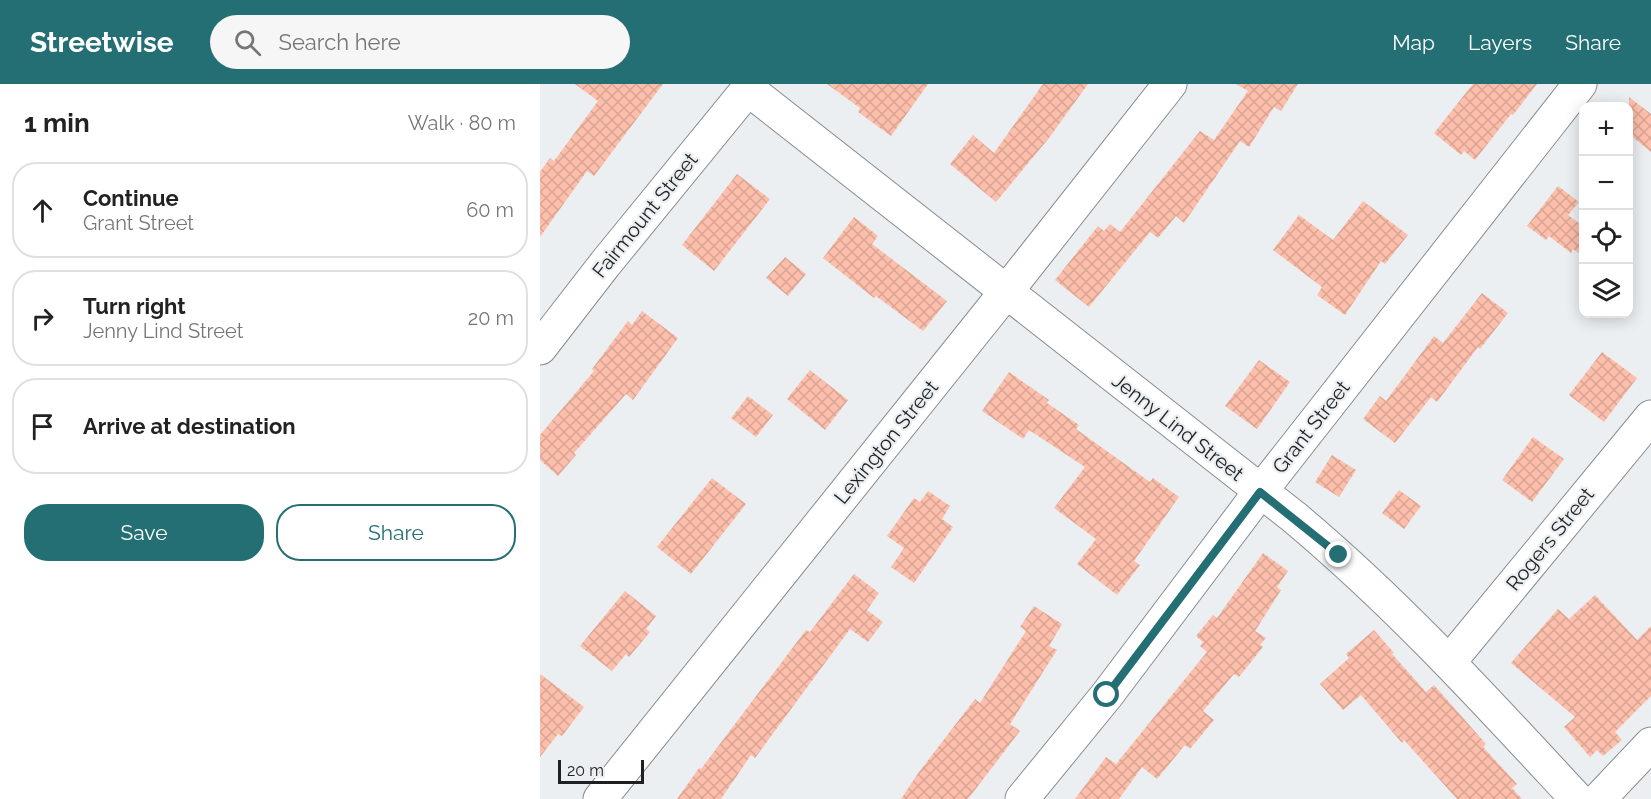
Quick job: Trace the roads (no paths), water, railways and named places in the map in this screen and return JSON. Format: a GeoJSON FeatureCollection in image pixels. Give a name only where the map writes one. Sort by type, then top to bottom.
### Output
{"type":"FeatureCollection","features":[{"type":"Feature","properties":{"kind":"street","name":"Lexington Street"},"geometry":{"type":"LineString","coordinates":[[600,799],[1170,84]]}},
{"type":"Feature","properties":{"kind":"street","name":"Grant Street"},"geometry":{"type":"LineString","coordinates":[[1022,799],[1107,695],[1260,492],[1580,84]]}},
{"type":"Feature","properties":{"kind":"street","name":"Jenny Lind Street"},"geometry":{"type":"LineString","coordinates":[[750,87],[1339,555],[1450,661],[1577,799]]}},
{"type":"Feature","properties":{"kind":"street","name":"Fairmount Street"},"geometry":{"type":"LineString","coordinates":[[540,348],[605,264],[750,87]]}},
{"type":"Feature","properties":{"kind":"street","name":"Rogers Street"},"geometry":{"type":"LineString","coordinates":[[1450,661],[1651,417]]}},
{"type":"Feature","properties":{"kind":"street"},"geometry":{"type":"LineString","coordinates":[[1599,799],[1651,744]]}}]}
